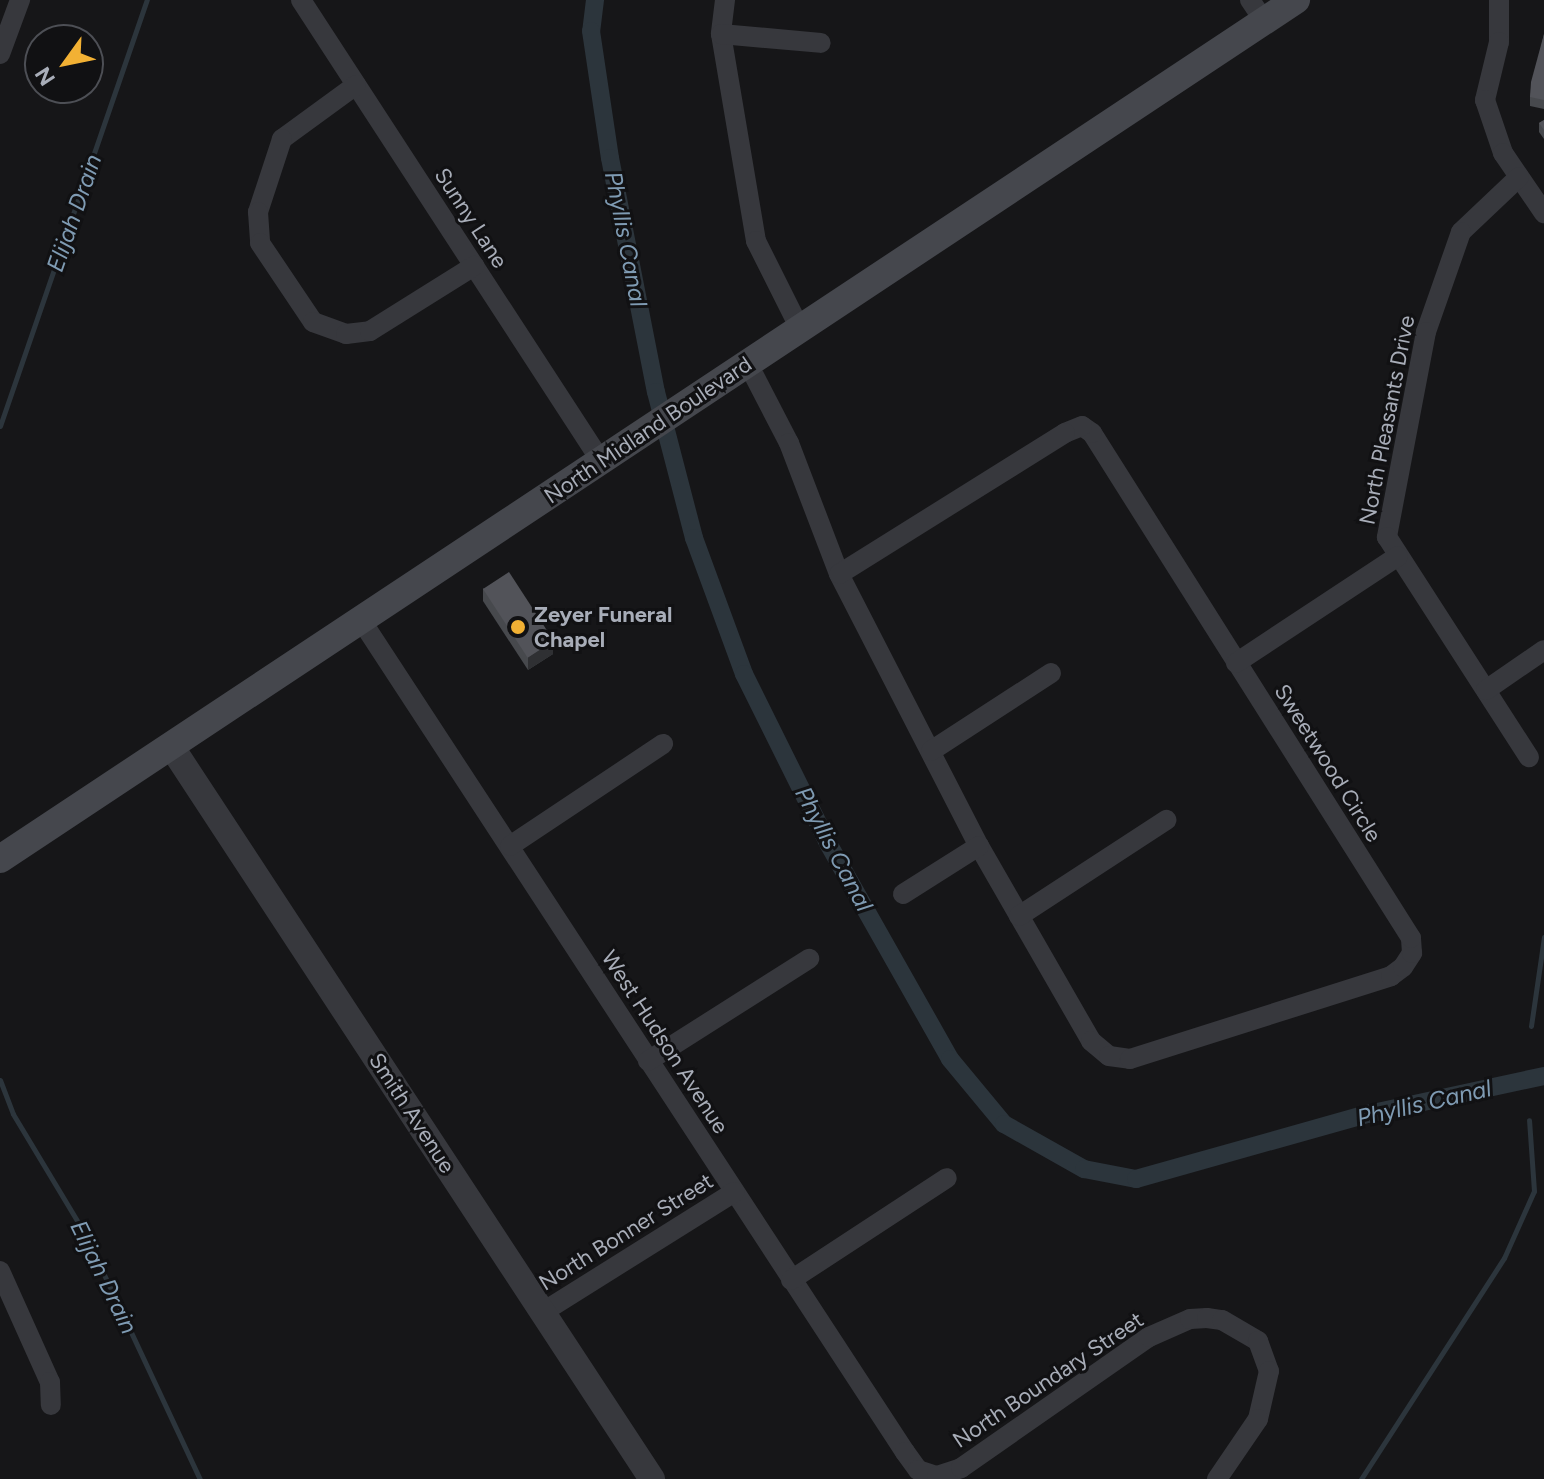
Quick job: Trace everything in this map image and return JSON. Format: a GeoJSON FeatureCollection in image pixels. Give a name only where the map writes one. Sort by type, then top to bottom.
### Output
{"type":"FeatureCollection","features":[{"type":"Feature","properties":{"kind":"main road","name":"North Midland Boulevard"},"geometry":{"type":"LineString","coordinates":[[0,859],[800,329],[1257,10],[1296,0]]}},
{"type":"Feature","properties":{"kind":"street"},"geometry":{"type":"LineString","coordinates":[[0,54],[20,0]]}},
{"type":"Feature","properties":{"kind":"street","name":"Sunny Lane"},"geometry":{"type":"LineString","coordinates":[[301,0],[601,461]]}},
{"type":"Feature","properties":{"kind":"street"},"geometry":{"type":"LineString","coordinates":[[725,0],[721,34],[756,241],[800,329]]}},
{"type":"Feature","properties":{"kind":"street"},"geometry":{"type":"LineString","coordinates":[[1499,0],[1499,42],[1485,100],[1490,125],[1519,177],[1544,213]]}},
{"type":"Feature","properties":{"kind":"street"},"geometry":{"type":"LineString","coordinates":[[721,34],[821,43]]}},
{"type":"Feature","properties":{"kind":"street"},"geometry":{"type":"LineString","coordinates":[[356,85],[282,139],[258,212],[260,243],[313,322],[346,334],[370,331],[474,266]]}},
{"type":"Feature","properties":{"kind":"street","name":"North Pleasants Drive"},"geometry":{"type":"LineString","coordinates":[[1398,556],[1387,537],[1426,332],[1461,232],[1519,177]]}},
{"type":"Feature","properties":{"kind":"street","name":"Sweetwood Circle"},"geometry":{"type":"LineString","coordinates":[[748,364],[789,443],[839,574],[979,846],[1091,1041],[1109,1056],[1130,1059],[1391,976],[1403,967],[1412,953],[1411,938],[1105,450],[1082,426],[839,574]]}},
{"type":"Feature","properties":{"kind":"street"},"geometry":{"type":"LineString","coordinates":[[1236,663],[1398,556],[1529,757]]}},
{"type":"Feature","properties":{"kind":"street","name":"West Hudson Avenue"},"geometry":{"type":"LineString","coordinates":[[361,620],[918,1470],[937,1478]]}},
{"type":"Feature","properties":{"kind":"street"},"geometry":{"type":"LineString","coordinates":[[1486,690],[1544,650]]}},
{"type":"Feature","properties":{"kind":"street"},"geometry":{"type":"LineString","coordinates":[[931,751],[1051,673]]}},
{"type":"Feature","properties":{"kind":"street"},"geometry":{"type":"LineString","coordinates":[[510,846],[663,744]]}},
{"type":"Feature","properties":{"kind":"street","name":"Smith Avenue"},"geometry":{"type":"LineString","coordinates":[[171,746],[652,1479]]}},
{"type":"Feature","properties":{"kind":"street"},"geometry":{"type":"LineString","coordinates":[[1019,916],[1166,820]]}},
{"type":"Feature","properties":{"kind":"street"},"geometry":{"type":"LineString","coordinates":[[903,894],[979,846]]}},
{"type":"Feature","properties":{"kind":"street"},"geometry":{"type":"LineString","coordinates":[[648,1061],[809,959]]}},
{"type":"Feature","properties":{"kind":"street"},"geometry":{"type":"LineString","coordinates":[[791,1280],[947,1178]]}},
{"type":"Feature","properties":{"kind":"street","name":"North Bonner Street"},"geometry":{"type":"LineString","coordinates":[[543,1312],[734,1192]]}},
{"type":"Feature","properties":{"kind":"street"},"geometry":{"type":"LineString","coordinates":[[0,1271],[50,1382],[51,1405]]}},
{"type":"Feature","properties":{"kind":"street","name":"North Boundary Street"},"geometry":{"type":"LineString","coordinates":[[937,1478],[961,1468],[1149,1337],[1190,1319],[1222,1320],[1258,1341],[1269,1371],[1258,1419],[1217,1479]]}},
{"type":"Feature","properties":{"kind":"building"},"geometry":{"type":"Polygon","coordinates":[[[1544,34],[1544,100],[1530,97],[1544,34]]]}},
{"type":"Feature","properties":{"kind":"building","name":"Zeyer Funeral Chapel"},"geometry":{"type":"Polygon","coordinates":[[[509,572],[554,641],[528,658],[483,589],[509,572]]]}},
{"type":"Feature","properties":{"kind":"waterway","name":"Elijah Drain"},"geometry":{"type":"LineString","coordinates":[[0,426],[147,0]]}},
{"type":"Feature","properties":{"kind":"waterway","name":"Phyllis Canal"},"geometry":{"type":"LineString","coordinates":[[595,0],[591,31],[610,158],[656,392],[694,538],[744,674],[829,845],[950,1059],[1004,1124],[1084,1169],[1136,1179],[1368,1114],[1544,1076]]}},
{"type":"Feature","properties":{"kind":"waterway"},"geometry":{"type":"LineString","coordinates":[[1531,1026],[1544,937]]}},
{"type":"Feature","properties":{"kind":"waterway","name":"Elijah Drain"},"geometry":{"type":"LineString","coordinates":[[0,1080],[13,1114],[85,1234],[200,1479]]}},
{"type":"Feature","properties":{"kind":"waterway"},"geometry":{"type":"LineString","coordinates":[[1361,1479],[1504,1258],[1534,1191],[1529,1120]]}},
{"type":"Feature","properties":{"kind":"place","name":"Zeyer Funeral Chapel"},"geometry":{"type":"Point","coordinates":[518,627]}}]}
